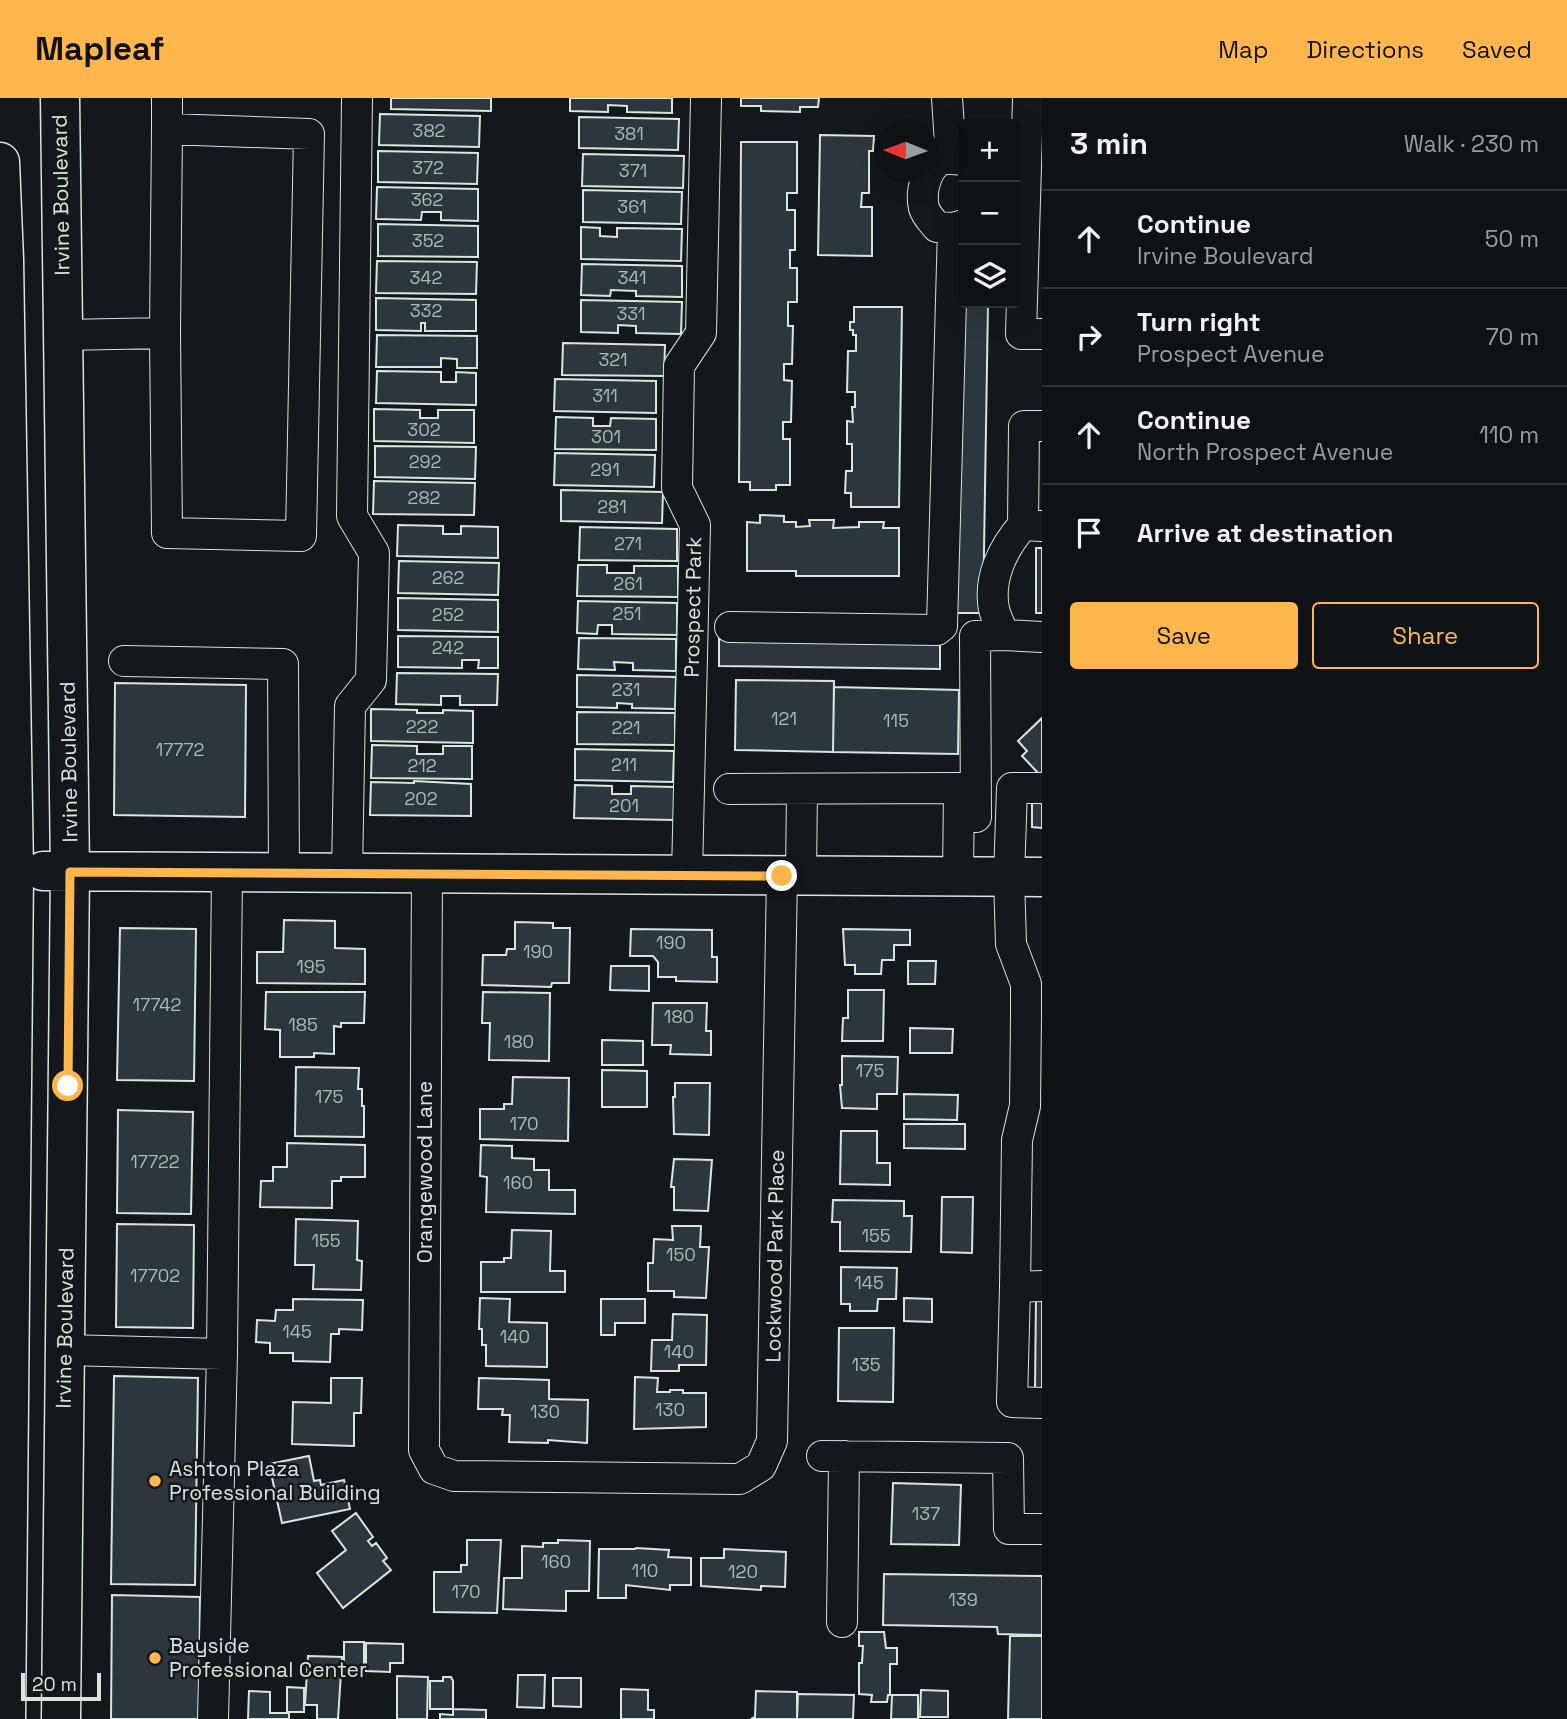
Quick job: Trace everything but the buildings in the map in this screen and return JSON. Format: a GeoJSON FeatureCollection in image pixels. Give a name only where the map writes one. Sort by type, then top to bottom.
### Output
{"type":"FeatureCollection","features":[{"type":"Feature","properties":{"kind":"main road","name":"Irvine Boulevard"},"geometry":{"type":"LineString","coordinates":[[60,98],[70,872],[61,1719]]}},
{"type":"Feature","properties":{"kind":"main road"},"geometry":{"type":"LineString","coordinates":[[0,162],[4,258],[7,871],[6,1719]]}},
{"type":"Feature","properties":{"kind":"main road"},"geometry":{"type":"LineString","coordinates":[[4,258],[23,288],[28,324],[42,334],[63,335]]}},
{"type":"Feature","properties":{"kind":"main road"},"geometry":{"type":"LineString","coordinates":[[7,871],[996,877]]}},
{"type":"Feature","properties":{"kind":"main road"},"geometry":{"type":"LineString","coordinates":[[6,1651],[62,1653]]}},
{"type":"Feature","properties":{"kind":"street"},"geometry":{"type":"LineString","coordinates":[[167,98],[165,333],[167,533],[301,536],[309,134],[167,129]]}},
{"type":"Feature","properties":{"kind":"street"},"geometry":{"type":"LineString","coordinates":[[347,873],[349,706],[370,680],[374,553],[352,516],[357,98]]}},
{"type":"Feature","properties":{"kind":"street","name":"Prospect Park"},"geometry":{"type":"LineString","coordinates":[[687,876],[695,525],[677,488],[679,366],[701,333],[705,98]]}},
{"type":"Feature","properties":{"kind":"street"},"geometry":{"type":"LineString","coordinates":[[730,626],[937,630],[942,626],[958,226],[937,227],[924,207],[928,175],[933,166],[943,159],[957,160],[947,98]]}},
{"type":"Feature","properties":{"kind":"street"},"geometry":{"type":"LineString","coordinates":[[1028,98],[1027,209],[1021,334],[1042,334]]}},
{"type":"Feature","properties":{"kind":"street"},"geometry":{"type":"LineString","coordinates":[[63,335],[165,333]]}},
{"type":"Feature","properties":{"kind":"street"},"geometry":{"type":"LineString","coordinates":[[1004,635],[994,608],[994,576],[1007,544],[1032,526],[1024,426],[1042,426]]}},
{"type":"Feature","properties":{"kind":"street"},"geometry":{"type":"LineString","coordinates":[[1042,637],[975,636],[996,877],[1011,944],[1034,974],[1034,1106],[1017,1140],[1029,1287],[1013,1402],[1042,1402]]}},
{"type":"Feature","properties":{"kind":"street"},"geometry":{"type":"LineString","coordinates":[[124,662],[283,664],[284,873]]}},
{"type":"Feature","properties":{"kind":"street"},"geometry":{"type":"LineString","coordinates":[[729,789],[959,788],[996,877]]}},
{"type":"Feature","properties":{"kind":"street"},"geometry":{"type":"LineString","coordinates":[[996,877],[1012,788],[1042,788]]}},
{"type":"Feature","properties":{"kind":"street","name":"Lockwood Park Place"},"geometry":{"type":"LineString","coordinates":[[434,1469],[454,1476],[740,1479],[761,1466],[772,1441],[792,876],[802,789]]}},
{"type":"Feature","properties":{"kind":"street"},"geometry":{"type":"LineString","coordinates":[[214,1719],[222,1354],[227,872]]}},
{"type":"Feature","properties":{"kind":"street","name":"Orangewood Lane"},"geometry":{"type":"LineString","coordinates":[[427,872],[424,1450],[434,1469]]}},
{"type":"Feature","properties":{"kind":"street"},"geometry":{"type":"LineString","coordinates":[[65,1350],[222,1354]]}},
{"type":"Feature","properties":{"kind":"street"},"geometry":{"type":"LineString","coordinates":[[842,1622],[833,1456],[1008,1458],[1009,1529],[1042,1530]]}},
{"type":"Feature","properties":{"kind":"place","name":"Ashton Plaza Professional Building"},"geometry":{"type":"Point","coordinates":[155,1481]}},
{"type":"Feature","properties":{"kind":"place","name":"Bayside Professional Center"},"geometry":{"type":"Point","coordinates":[155,1658]}},
{"type":"Feature","properties":{"kind":"route"},"geometry":{"type":"LineString","coordinates":[[68,1086],[70,872],[782,876]]}}]}
